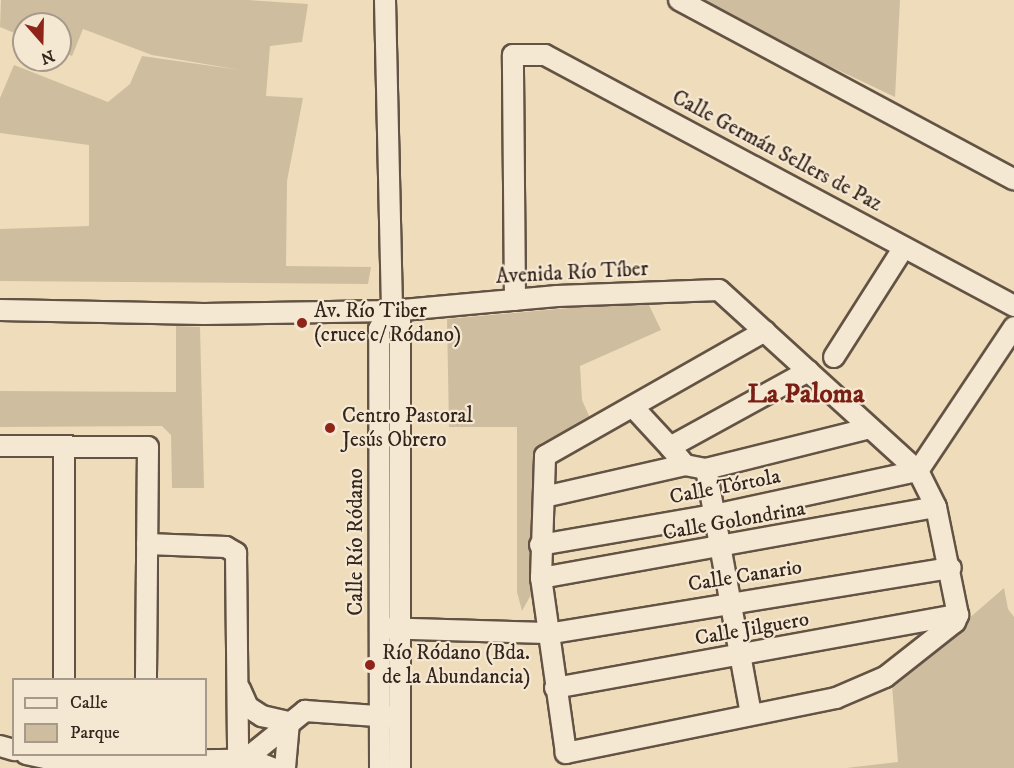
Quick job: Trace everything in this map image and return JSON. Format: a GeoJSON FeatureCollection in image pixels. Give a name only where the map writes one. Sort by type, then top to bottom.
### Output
{"type":"FeatureCollection","features":[{"type":"Feature","properties":{"kind":"street"},"geometry":{"type":"LineString","coordinates":[[385,0],[392,311]]}},
{"type":"Feature","properties":{"kind":"street"},"geometry":{"type":"LineString","coordinates":[[679,0],[1014,180]]}},
{"type":"Feature","properties":{"kind":"street","name":"Calle Germán Sellers de Paz"},"geometry":{"type":"LineString","coordinates":[[515,300],[513,55],[545,55],[563,62],[1014,306]]}},
{"type":"Feature","properties":{"kind":"street"},"geometry":{"type":"LineString","coordinates":[[834,357],[904,247]]}},
{"type":"Feature","properties":{"kind":"street","name":"Avenida Río Tíber"},"geometry":{"type":"LineString","coordinates":[[0,310],[204,314],[392,311],[515,300],[719,290],[918,471],[936,507],[951,568],[956,619]]}},
{"type":"Feature","properties":{"kind":"street","name":"Calle Río Ródano"},"geometry":{"type":"LineString","coordinates":[[380,768],[379,329],[392,311],[400,321],[400,768]]}},
{"type":"Feature","properties":{"kind":"street"},"geometry":{"type":"LineString","coordinates":[[918,471],[1014,327]]}},
{"type":"Feature","properties":{"kind":"street"},"geometry":{"type":"LineString","coordinates":[[765,331],[545,456],[540,544],[541,578],[546,633],[566,753],[751,713],[836,698],[881,680],[956,619]]}},
{"type":"Feature","properties":{"kind":"street"},"geometry":{"type":"LineString","coordinates":[[670,447],[808,371]]}},
{"type":"Feature","properties":{"kind":"street"},"geometry":{"type":"LineString","coordinates":[[633,408],[685,465]]}},
{"type":"Feature","properties":{"kind":"street"},"geometry":{"type":"LineString","coordinates":[[544,497],[685,465],[706,469],[870,428]]}},
{"type":"Feature","properties":{"kind":"street"},"geometry":{"type":"LineString","coordinates":[[0,446],[148,447],[146,678]]}},
{"type":"Feature","properties":{"kind":"street"},"geometry":{"type":"LineString","coordinates":[[64,446],[64,678]]}},
{"type":"Feature","properties":{"kind":"street"},"geometry":{"type":"LineString","coordinates":[[706,469],[751,713]]}},
{"type":"Feature","properties":{"kind":"street","name":"Calle Tórtola"},"geometry":{"type":"LineString","coordinates":[[540,544],[714,515],[918,471]]}},
{"type":"Feature","properties":{"kind":"street","name":"Calle Golondrina"},"geometry":{"type":"LineString","coordinates":[[541,578],[719,549],[936,507]]}},
{"type":"Feature","properties":{"kind":"street"},"geometry":{"type":"LineString","coordinates":[[147,544],[226,547],[236,553],[243,759]]}},
{"type":"Feature","properties":{"kind":"street","name":"Calle Canario"},"geometry":{"type":"LineString","coordinates":[[380,627],[546,633],[951,568]]}},
{"type":"Feature","properties":{"kind":"street","name":"Calle Jilguero"},"geometry":{"type":"LineString","coordinates":[[555,688],[956,619]]}},
{"type":"Feature","properties":{"kind":"street"},"geometry":{"type":"LineString","coordinates":[[240,689],[248,706],[262,716],[289,722]]}},
{"type":"Feature","properties":{"kind":"street"},"geometry":{"type":"LineString","coordinates":[[243,759],[305,711],[400,718]]}},
{"type":"Feature","properties":{"kind":"street"},"geometry":{"type":"LineString","coordinates":[[285,768],[289,722]]}},
{"type":"Feature","properties":{"kind":"street"},"geometry":{"type":"LineString","coordinates":[[37,756],[64,761],[243,759],[272,768]]}},
{"type":"Feature","properties":{"kind":"green space"},"geometry":{"type":"Polygon","coordinates":[[[1,0],[248,0],[308,4],[302,42],[270,46],[266,96],[303,98],[287,181],[286,266],[371,267],[368,284],[0,281],[0,229],[89,226],[89,145],[0,133],[0,98],[12,70],[12,72],[32,72],[108,102],[130,84],[142,56],[240,70],[152,55],[83,29],[72,56],[72,12],[12,12],[12,32],[0,27],[1,0]]]}},
{"type":"Feature","properties":{"kind":"green space"},"geometry":{"type":"Polygon","coordinates":[[[690,0],[900,0],[895,97],[690,0]]]}},
{"type":"Feature","properties":{"kind":"green space"},"geometry":{"type":"Polygon","coordinates":[[[647,301],[661,330],[580,366],[582,400],[590,418],[541,443],[533,487],[533,591],[522,611],[517,592],[517,427],[449,427],[447,319],[647,301]]]}},
{"type":"Feature","properties":{"kind":"green space"},"geometry":{"type":"Polygon","coordinates":[[[176,326],[200,327],[204,488],[172,488],[171,435],[162,426],[0,427],[0,391],[176,392],[176,326]]]}},
{"type":"Feature","properties":{"kind":"green space"},"geometry":{"type":"Polygon","coordinates":[[[1004,588],[1008,609],[1014,617],[1014,768],[846,768],[898,762],[892,685],[1004,588]]]}},
{"type":"Feature","properties":{"kind":"place","name":"Av. Río Tiber (cruce c/ Ródano)"},"geometry":{"type":"Point","coordinates":[302,323]}},
{"type":"Feature","properties":{"kind":"place","name":"Centro Pastoral Jesús Obrero"},"geometry":{"type":"Point","coordinates":[330,428]}},
{"type":"Feature","properties":{"kind":"place","name":"Río Ródano (Bda. de la Abundancia)"},"geometry":{"type":"Point","coordinates":[370,665]}},
{"type":"Feature","properties":{"kind":"district","name":"La Paloma"},"geometry":{"type":"Point","coordinates":[806,395]}}]}
